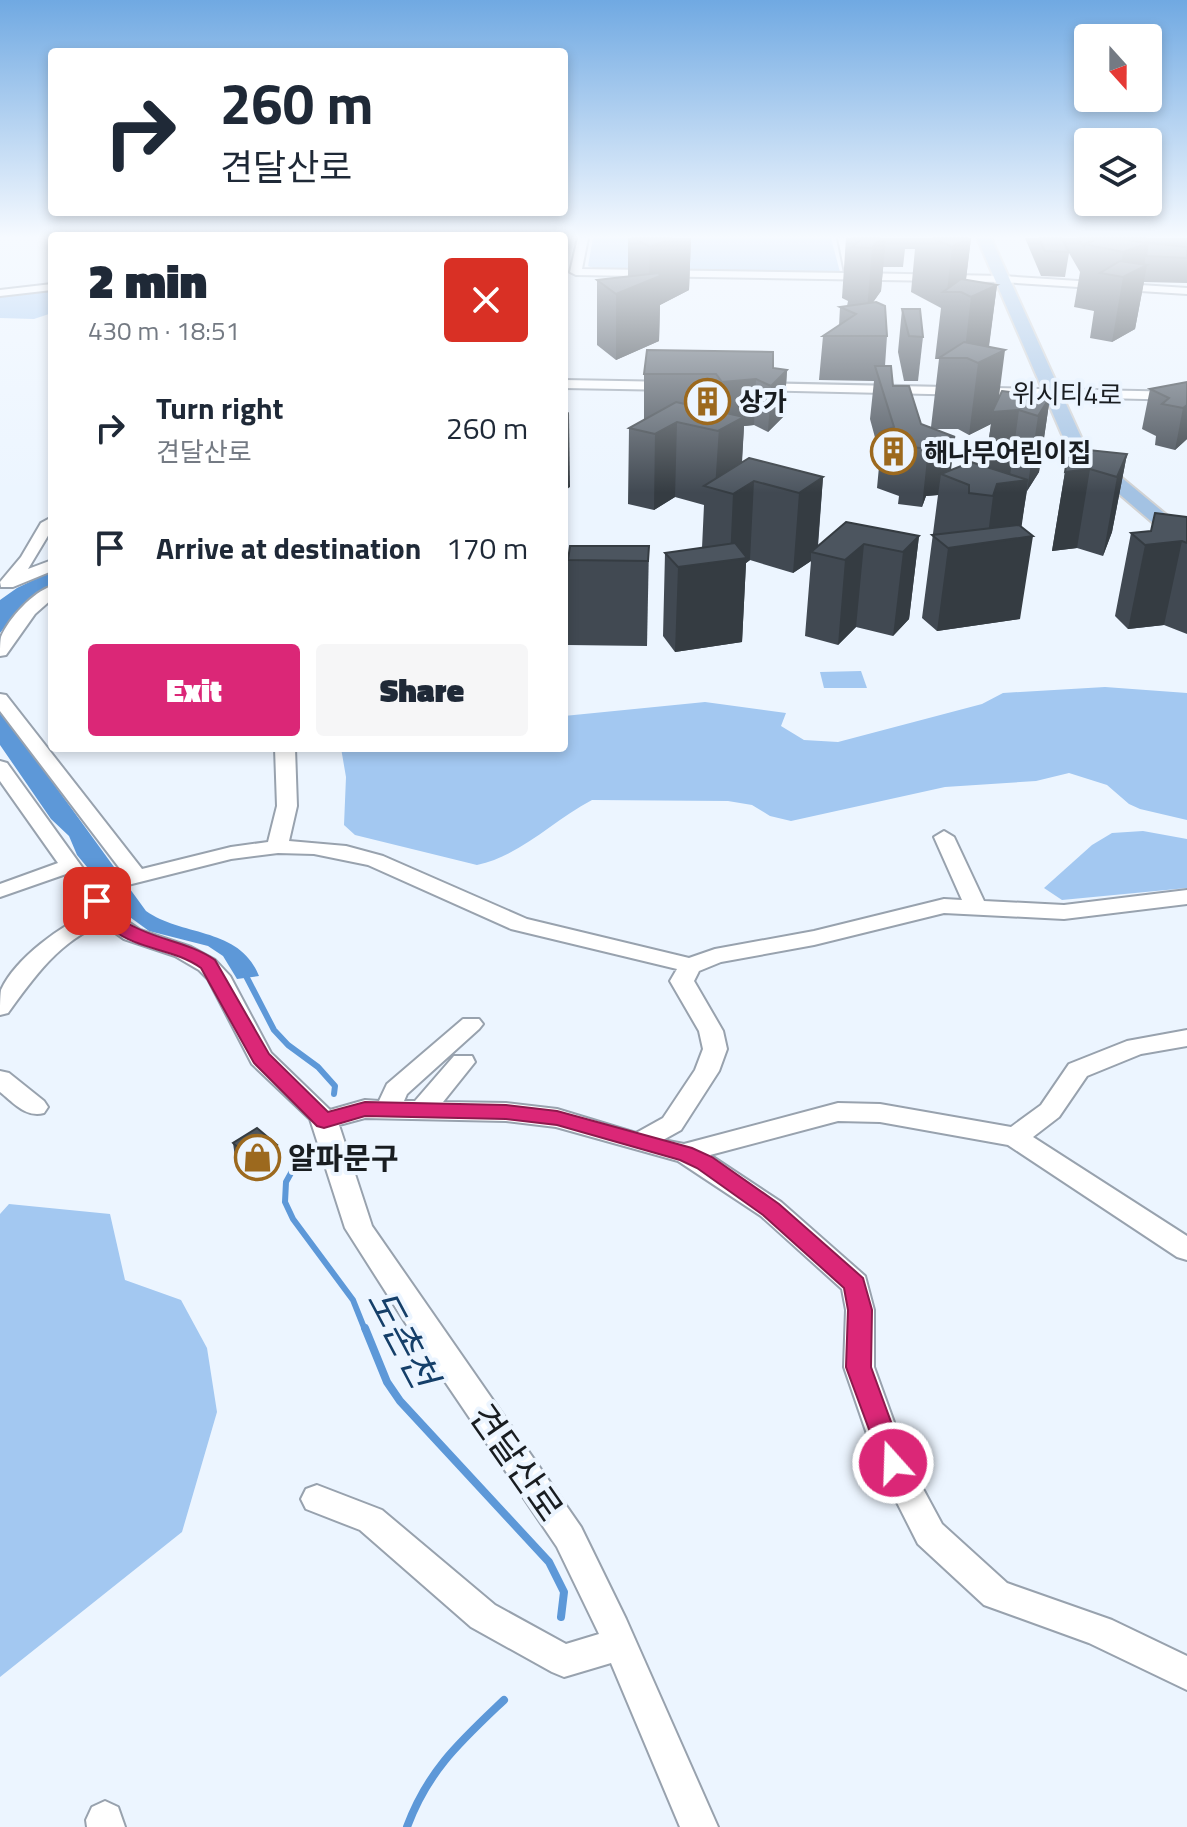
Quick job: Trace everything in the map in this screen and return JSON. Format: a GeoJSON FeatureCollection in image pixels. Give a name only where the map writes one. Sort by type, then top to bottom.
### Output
{"type":"FeatureCollection","features":[{"type":"Feature","properties":{"kind":"main road"},"geometry":{"type":"LineString","coordinates":[[1021,323],[1078,451],[1187,542]]}},
{"type":"Feature","properties":{"kind":"street"},"geometry":{"type":"LineString","coordinates":[[568,384],[695,386]]}},
{"type":"Feature","properties":{"kind":"street","name":"위시티4로"},"geometry":{"type":"LineString","coordinates":[[742,387],[1187,396]]}},
{"type":"Feature","properties":{"kind":"street"},"geometry":{"type":"LineString","coordinates":[[4,586],[28,559],[48,525]]}},
{"type":"Feature","properties":{"kind":"street"},"geometry":{"type":"LineString","coordinates":[[4,586],[48,567]]}},
{"type":"Feature","properties":{"kind":"street"},"geometry":{"type":"LineString","coordinates":[[33,574],[48,580]]}},
{"type":"Feature","properties":{"kind":"street"},"geometry":{"type":"LineString","coordinates":[[0,651],[20,621],[48,594]]}},
{"type":"Feature","properties":{"kind":"street"},"geometry":{"type":"LineString","coordinates":[[0,699],[132,878]]}},
{"type":"Feature","properties":{"kind":"street"},"geometry":{"type":"LineString","coordinates":[[277,847],[287,806],[285,752]]}},
{"type":"Feature","properties":{"kind":"street","name":"견달산로"},"geometry":{"type":"LineString","coordinates":[[0,767],[119,926],[143,938],[194,954],[209,964],[261,1058],[324,1121],[359,1228],[569,1537],[620,1644],[699,1827]]}},
{"type":"Feature","properties":{"kind":"street"},"geometry":{"type":"LineString","coordinates":[[944,837],[975,906]]}},
{"type":"Feature","properties":{"kind":"street"},"geometry":{"type":"LineString","coordinates":[[91,888],[277,847],[329,849],[411,872],[516,923],[549,933],[642,951],[690,966],[715,956],[814,938],[944,906],[1064,912],[1187,897]]}},
{"type":"Feature","properties":{"kind":"street"},"geometry":{"type":"LineString","coordinates":[[0,891],[71,865]]}},
{"type":"Feature","properties":{"kind":"street"},"geometry":{"type":"LineString","coordinates":[[0,1008],[38,956],[72,928],[108,914]]}},
{"type":"Feature","properties":{"kind":"street"},"geometry":{"type":"LineString","coordinates":[[642,1141],[672,1124],[707,1071],[715,1049],[711,1031],[682,981],[690,966]]}},
{"type":"Feature","properties":{"kind":"street"},"geometry":{"type":"LineString","coordinates":[[388,1110],[396,1090],[471,1024]]}},
{"type":"Feature","properties":{"kind":"street"},"geometry":{"type":"LineString","coordinates":[[1015,1137],[1050,1111],[1078,1070],[1136,1047],[1187,1038]]}},
{"type":"Feature","properties":{"kind":"street"},"geometry":{"type":"LineString","coordinates":[[421,1111],[463,1062]]}},
{"type":"Feature","properties":{"kind":"street"},"geometry":{"type":"LineString","coordinates":[[0,1079],[35,1107]]}},
{"type":"Feature","properties":{"kind":"street"},"geometry":{"type":"LineString","coordinates":[[324,1121],[365,1109],[506,1112],[557,1118],[684,1153],[704,1163],[771,1209],[855,1284],[860,1310],[859,1367],[893,1463],[930,1534],[996,1594],[1100,1631],[1187,1674]]}},
{"type":"Feature","properties":{"kind":"street"},"geometry":{"type":"LineString","coordinates":[[684,1153],[838,1112],[880,1113],[1015,1137],[1187,1250]]}},
{"type":"Feature","properties":{"kind":"street"},"geometry":{"type":"LineString","coordinates":[[317,1499],[371,1520],[483,1616],[564,1661],[620,1644]]}},
{"type":"Feature","properties":{"kind":"shaded area"},"geometry":{"type":"Polygon","coordinates":[[[48,573],[48,588],[20,608],[0,633],[0,600],[48,573]]]}},
{"type":"Feature","properties":{"kind":"shaded area"},"geometry":{"type":"Polygon","coordinates":[[[861,671],[867,688],[824,688],[820,672],[861,671]]]}},
{"type":"Feature","properties":{"kind":"shaded area"},"geometry":{"type":"Polygon","coordinates":[[[1105,687],[1187,693],[1187,820],[1140,809],[1129,804],[1107,785],[1069,773],[1036,781],[945,787],[791,821],[770,816],[752,805],[728,801],[592,800],[523,846],[477,865],[355,835],[344,825],[346,777],[342,752],[568,752],[568,716],[705,702],[786,713],[781,726],[804,740],[838,742],[982,704],[1003,693],[1105,687]]]}},
{"type":"Feature","properties":{"kind":"shaded area"},"geometry":{"type":"Polygon","coordinates":[[[0,710],[146,911],[239,949],[259,976],[237,979],[223,956],[208,946],[149,931],[127,915],[77,855],[69,836],[51,819],[0,745],[0,710]]]}},
{"type":"Feature","properties":{"kind":"shaded area"},"geometry":{"type":"Polygon","coordinates":[[[1143,831],[1187,839],[1187,888],[1062,900],[1044,888],[1092,845],[1112,833],[1143,831]]]}},
{"type":"Feature","properties":{"kind":"shaded area"},"geometry":{"type":"Polygon","coordinates":[[[9,1204],[110,1214],[125,1280],[181,1300],[207,1348],[217,1412],[182,1532],[0,1677],[0,1214],[9,1204]]]}},
{"type":"Feature","properties":{"kind":"building"},"geometry":{"type":"Polygon","coordinates":[[[842,323],[886,323],[887,336],[823,336],[842,323]]]}},
{"type":"Feature","properties":{"kind":"building"},"geometry":{"type":"Polygon","coordinates":[[[906,323],[922,323],[923,337],[909,336],[906,323]]]}},
{"type":"Feature","properties":{"kind":"building"},"geometry":{"type":"Polygon","coordinates":[[[964,342],[1005,350],[978,363],[967,358],[939,358],[964,342]]]}},
{"type":"Feature","properties":{"kind":"building"},"geometry":{"type":"Polygon","coordinates":[[[647,350],[773,352],[773,368],[787,370],[771,386],[756,379],[722,382],[716,374],[644,374],[647,350]]]}},
{"type":"Feature","properties":{"kind":"building"},"geometry":{"type":"Polygon","coordinates":[[[875,366],[891,366],[893,386],[909,386],[921,424],[955,437],[932,439],[928,449],[904,446],[906,439],[883,431],[894,427],[875,366]]]}},
{"type":"Feature","properties":{"kind":"building"},"geometry":{"type":"Polygon","coordinates":[[[1187,382],[1187,405],[1183,408],[1162,404],[1169,398],[1150,389],[1187,382]]]}},
{"type":"Feature","properties":{"kind":"building"},"geometry":{"type":"Polygon","coordinates":[[[1002,391],[1050,397],[1038,416],[1019,410],[992,412],[1002,391]]]}},
{"type":"Feature","properties":{"kind":"building"},"geometry":{"type":"Polygon","coordinates":[[[676,402],[744,417],[718,431],[677,422],[655,434],[629,428],[676,402]]]}},
{"type":"Feature","properties":{"kind":"building"},"geometry":{"type":"Polygon","coordinates":[[[1069,448],[1127,454],[1117,477],[1090,469],[1065,472],[1069,448]]]}},
{"type":"Feature","properties":{"kind":"building"},"geometry":{"type":"Polygon","coordinates":[[[749,458],[823,477],[799,493],[754,481],[733,494],[704,486],[749,458]]]}},
{"type":"Feature","properties":{"kind":"building"},"geometry":{"type":"Polygon","coordinates":[[[971,462],[1028,480],[997,484],[993,496],[969,493],[969,485],[941,474],[971,462]]]}},
{"type":"Feature","properties":{"kind":"building"},"geometry":{"type":"Polygon","coordinates":[[[1155,513],[1187,517],[1187,543],[1145,545],[1131,533],[1151,531],[1155,513]]]}},
{"type":"Feature","properties":{"kind":"building"},"geometry":{"type":"Polygon","coordinates":[[[846,522],[919,536],[903,552],[864,544],[845,560],[811,552],[846,522]]]}},
{"type":"Feature","properties":{"kind":"building"},"geometry":{"type":"Polygon","coordinates":[[[1019,525],[1033,536],[948,548],[932,535],[1019,525]]]}},
{"type":"Feature","properties":{"kind":"building"},"geometry":{"type":"Polygon","coordinates":[[[735,543],[747,558],[678,567],[665,553],[735,543]]]}},
{"type":"Feature","properties":{"kind":"building"},"geometry":{"type":"Polygon","coordinates":[[[570,546],[649,546],[648,561],[568,560],[570,546]]]}},
{"type":"Feature","properties":{"kind":"building"},"geometry":{"type":"Polygon","coordinates":[[[257,1128],[277,1145],[252,1161],[233,1143],[257,1128]]]}},
{"type":"Feature","properties":{"kind":"waterway","name":"도촌천"},"geometry":{"type":"LineString","coordinates":[[245,974],[274,1030],[288,1045],[318,1067],[335,1086],[334,1094]]}},
{"type":"Feature","properties":{"kind":"waterway","name":"도촌천"},"geometry":{"type":"LineString","coordinates":[[306,1146],[286,1182],[285,1202],[293,1219],[353,1300],[365,1330]]}},
{"type":"Feature","properties":{"kind":"waterway","name":"도촌천"},"geometry":{"type":"LineString","coordinates":[[365,1328],[387,1382],[400,1401],[549,1562],[564,1592],[561,1617]]}},
{"type":"Feature","properties":{"kind":"waterway","name":"도촌천"},"geometry":{"type":"LineString","coordinates":[[407,1827],[425,1789],[447,1758],[504,1700]]}},
{"type":"Feature","properties":{"kind":"place","name":"상가"},"geometry":{"type":"Point","coordinates":[708,401]}},
{"type":"Feature","properties":{"kind":"place","name":"해나무어린이집"},"geometry":{"type":"Point","coordinates":[893,452]}},
{"type":"Feature","properties":{"kind":"place","name":"알파문구"},"geometry":{"type":"Point","coordinates":[257,1158]}},
{"type":"Feature","properties":{"kind":"route"},"geometry":{"type":"LineString","coordinates":[[97,901],[119,926],[143,938],[194,954],[209,964],[261,1058],[324,1121],[365,1109],[506,1112],[557,1118],[684,1153],[704,1163],[771,1209],[855,1284],[860,1310],[859,1367],[893,1463]]}}]}
